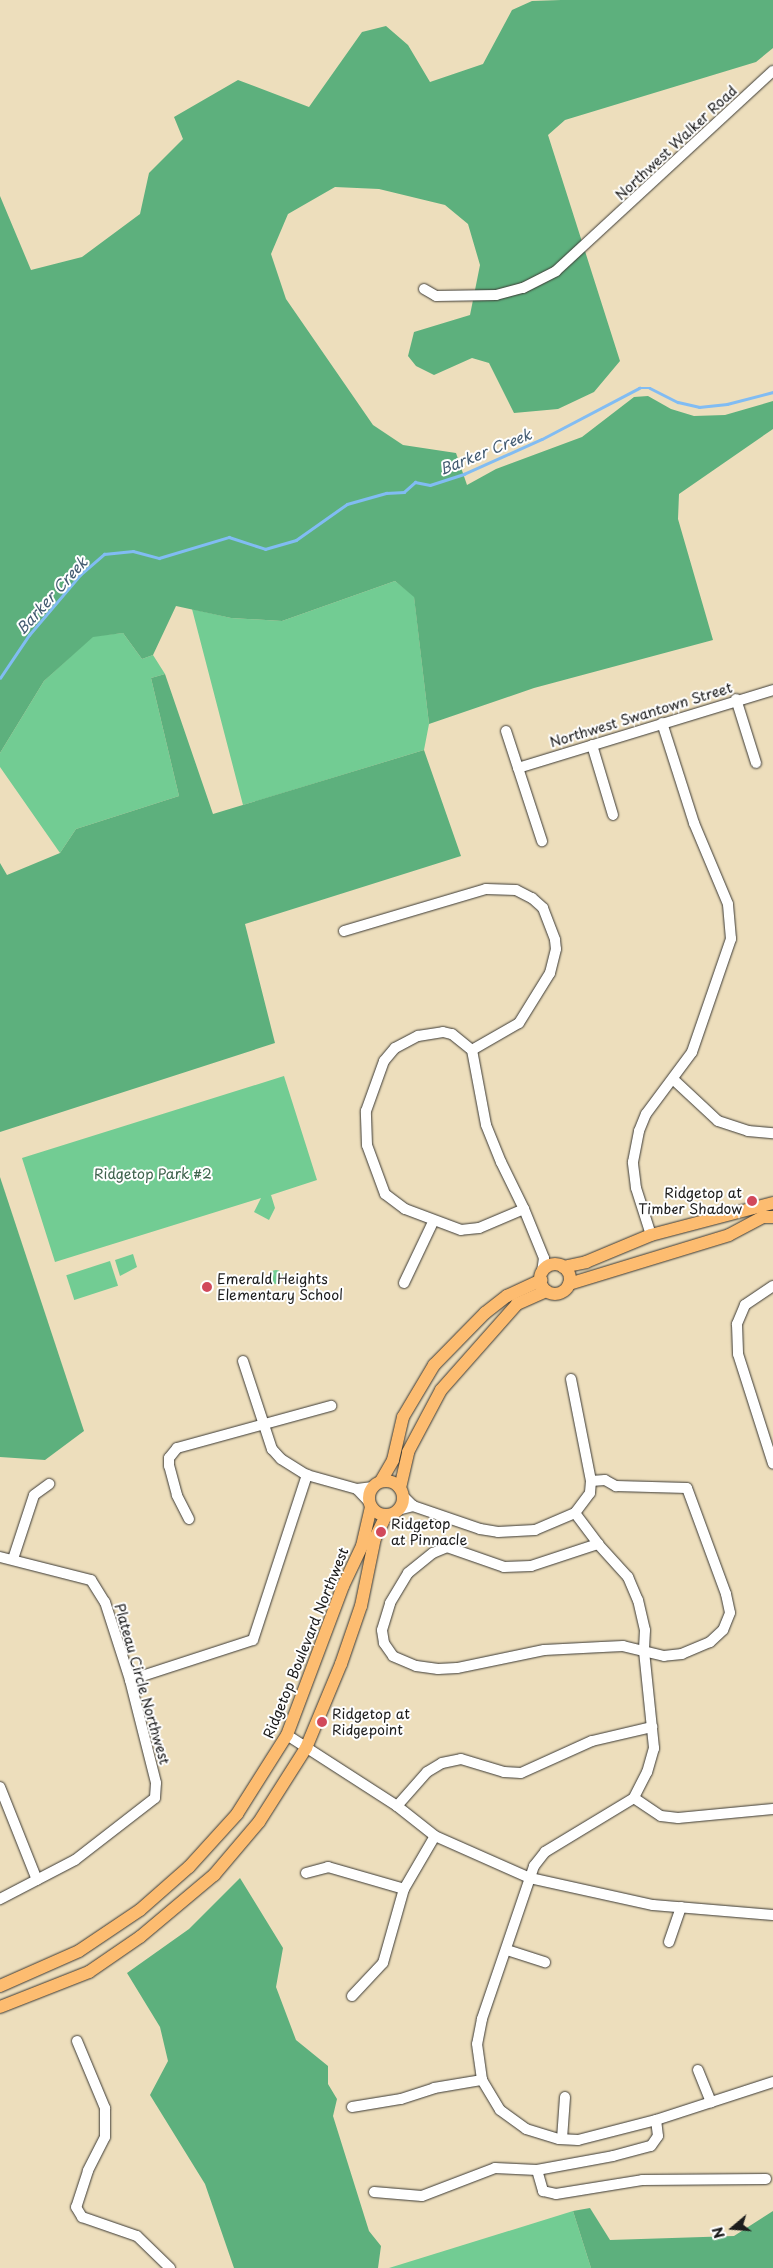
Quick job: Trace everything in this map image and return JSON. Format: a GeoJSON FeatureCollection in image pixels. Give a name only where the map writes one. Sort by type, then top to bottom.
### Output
{"type":"FeatureCollection","features":[{"type":"Feature","properties":{"kind":"main road"},"geometry":{"type":"LineString","coordinates":[[554,1263],[586,1262],[651,1235],[773,1203]]}},
{"type":"Feature","properties":{"kind":"main road"},"geometry":{"type":"LineString","coordinates":[[543,1281],[559,1294],[570,1284],[728,1234],[762,1217],[773,1217]]}},
{"type":"Feature","properties":{"kind":"main road"},"geometry":{"type":"LineString","coordinates":[[543,1281],[507,1296],[485,1313],[434,1365],[402,1417],[393,1460],[377,1484],[370,1504],[386,1516],[398,1510],[408,1452],[441,1390],[518,1304],[543,1281],[554,1263]]}},
{"type":"Feature","properties":{"kind":"main road"},"geometry":{"type":"LineString","coordinates":[[554,1263],[570,1274],[570,1284]]}},
{"type":"Feature","properties":{"kind":"main road"},"geometry":{"type":"LineString","coordinates":[[377,1484],[392,1482],[402,1492]]}},
{"type":"Feature","properties":{"kind":"main road","name":"Ridgetop Boulevard Northwest"},"geometry":{"type":"LineString","coordinates":[[0,1986],[79,1951],[162,1891],[189,1867],[236,1814],[287,1735],[343,1586],[362,1546],[370,1504]]}},
{"type":"Feature","properties":{"kind":"main road","name":"Ridgetop Boulevard Northwest"},"geometry":{"type":"LineString","coordinates":[[0,2007],[89,1972],[165,1919],[214,1874],[238,1848],[306,1748],[342,1664],[361,1606],[375,1538],[386,1516]]}},
{"type":"Feature","properties":{"kind":"street","name":"Northwest Walker Road"},"geometry":{"type":"LineString","coordinates":[[424,290],[436,296],[496,295],[524,288],[556,271],[598,235],[773,71]]}},
{"type":"Feature","properties":{"kind":"street","name":"Northwest Swantown Street"},"geometry":{"type":"LineString","coordinates":[[518,768],[736,699],[773,690]]}},
{"type":"Feature","properties":{"kind":"street"},"geometry":{"type":"LineString","coordinates":[[736,699],[756,763]]}},
{"type":"Feature","properties":{"kind":"street"},"geometry":{"type":"LineString","coordinates":[[651,1235],[636,1188],[635,1148],[646,1114],[687,1063],[706,1018],[729,950],[731,922],[718,875],[694,823],[662,722]]}},
{"type":"Feature","properties":{"kind":"street"},"geometry":{"type":"LineString","coordinates":[[506,731],[542,842]]}},
{"type":"Feature","properties":{"kind":"street"},"geometry":{"type":"LineString","coordinates":[[592,745],[614,815]]}},
{"type":"Feature","properties":{"kind":"street"},"geometry":{"type":"LineString","coordinates":[[344,931],[486,889],[516,890],[532,898],[550,922],[555,940],[556,949],[550,973],[519,1023],[472,1050]]}},
{"type":"Feature","properties":{"kind":"street"},"geometry":{"type":"LineString","coordinates":[[524,1209],[470,1230],[434,1222],[391,1200],[380,1185],[367,1145],[368,1099],[384,1060],[406,1042],[431,1032],[443,1032],[452,1034],[472,1050],[486,1125],[524,1209],[554,1263]]}},
{"type":"Feature","properties":{"kind":"street"},"geometry":{"type":"LineString","coordinates":[[674,1080],[718,1121],[748,1131],[773,1133]]}},
{"type":"Feature","properties":{"kind":"street"},"geometry":{"type":"LineString","coordinates":[[404,1283],[434,1222]]}},
{"type":"Feature","properties":{"kind":"street"},"geometry":{"type":"LineString","coordinates":[[773,1286],[744,1305],[737,1324],[738,1354],[773,1464]]}},
{"type":"Feature","properties":{"kind":"street"},"geometry":{"type":"LineString","coordinates":[[242,1361],[272,1449],[281,1459],[307,1475],[357,1489],[377,1484]]}},
{"type":"Feature","properties":{"kind":"street"},"geometry":{"type":"LineString","coordinates":[[402,1492],[413,1506],[480,1529],[507,1532],[535,1530],[575,1513],[590,1493],[591,1481],[571,1378]]}},
{"type":"Feature","properties":{"kind":"street"},"geometry":{"type":"LineString","coordinates":[[189,1519],[177,1496],[169,1466],[169,1458],[176,1448],[262,1423],[331,1406]]}},
{"type":"Feature","properties":{"kind":"street"},"geometry":{"type":"LineString","coordinates":[[130,1680],[253,1640],[307,1475]]}},
{"type":"Feature","properties":{"kind":"street"},"geometry":{"type":"LineString","coordinates":[[591,1481],[605,1480],[616,1486],[687,1488],[726,1594],[730,1612],[723,1630],[710,1642],[682,1654],[664,1656],[622,1646],[544,1650],[457,1668],[416,1666],[393,1656],[384,1643],[382,1630],[390,1603],[408,1572],[433,1553],[447,1547],[504,1567],[532,1566],[598,1544]]}},
{"type":"Feature","properties":{"kind":"street"},"geometry":{"type":"LineString","coordinates":[[13,1559],[34,1495],[49,1484]]}},
{"type":"Feature","properties":{"kind":"street"},"geometry":{"type":"LineString","coordinates":[[357,1489],[370,1504]]}},
{"type":"Feature","properties":{"kind":"street"},"geometry":{"type":"LineString","coordinates":[[398,1510],[413,1506]]}},
{"type":"Feature","properties":{"kind":"street"},"geometry":{"type":"LineString","coordinates":[[575,1513],[598,1544],[628,1577],[645,1630],[644,1651],[654,1748],[647,1772],[634,1798],[545,1852],[530,1878],[482,2019],[477,2044],[482,2080],[500,2110],[526,2129],[562,2139],[578,2140],[656,2120],[773,2082]]}},
{"type":"Feature","properties":{"kind":"street","name":"Plateau Circle Northwest"},"geometry":{"type":"LineString","coordinates":[[0,1557],[91,1580],[105,1602],[130,1680],[151,1756],[156,1783],[155,1798],[75,1860],[0,1899]]}},
{"type":"Feature","properties":{"kind":"street"},"geometry":{"type":"LineString","coordinates":[[397,1806],[427,1772],[442,1763],[461,1759],[504,1772],[521,1772],[592,1742],[652,1727]]}},
{"type":"Feature","properties":{"kind":"street"},"geometry":{"type":"LineString","coordinates":[[287,1735],[397,1806],[434,1836],[530,1878],[653,1905],[773,1915]]}},
{"type":"Feature","properties":{"kind":"street"},"geometry":{"type":"LineString","coordinates":[[0,1787],[37,1880]]}},
{"type":"Feature","properties":{"kind":"street"},"geometry":{"type":"LineString","coordinates":[[634,1798],[661,1816],[678,1818],[773,1809]]}},
{"type":"Feature","properties":{"kind":"street"},"geometry":{"type":"LineString","coordinates":[[352,1996],[383,1963],[404,1889],[434,1836]]}},
{"type":"Feature","properties":{"kind":"street"},"geometry":{"type":"LineString","coordinates":[[306,1873],[328,1867],[404,1889]]}},
{"type":"Feature","properties":{"kind":"street"},"geometry":{"type":"LineString","coordinates":[[670,1942],[681,1908]]}},
{"type":"Feature","properties":{"kind":"street"},"geometry":{"type":"LineString","coordinates":[[507,1950],[545,1962]]}},
{"type":"Feature","properties":{"kind":"street"},"geometry":{"type":"LineString","coordinates":[[77,2041],[105,2108],[105,2137],[88,2171],[76,2207],[82,2218],[137,2236],[170,2268]]}},
{"type":"Feature","properties":{"kind":"street"},"geometry":{"type":"LineString","coordinates":[[698,2070],[711,2102]]}},
{"type":"Feature","properties":{"kind":"street"},"geometry":{"type":"LineString","coordinates":[[352,2107],[401,2099],[434,2088],[482,2080]]}},
{"type":"Feature","properties":{"kind":"street"},"geometry":{"type":"LineString","coordinates":[[562,2139],[565,2097]]}},
{"type":"Feature","properties":{"kind":"street"},"geometry":{"type":"LineString","coordinates":[[374,2192],[422,2196],[495,2168],[537,2170],[651,2146],[658,2136],[656,2120]]}},
{"type":"Feature","properties":{"kind":"street"},"geometry":{"type":"LineString","coordinates":[[537,2170],[543,2191],[556,2194],[642,2180],[766,2179]]}},
{"type":"Feature","properties":{"kind":"green space"},"geometry":{"type":"Polygon","coordinates":[[[773,0],[773,48],[756,62],[565,120],[548,135],[620,361],[594,392],[558,409],[514,413],[489,363],[472,358],[434,375],[416,366],[408,356],[414,332],[470,315],[480,265],[468,224],[445,205],[379,189],[335,187],[288,214],[271,254],[286,299],[373,425],[403,445],[456,453],[467,485],[496,469],[582,437],[634,397],[648,396],[671,409],[694,416],[725,415],[773,401],[773,429],[679,494],[678,519],[713,640],[534,688],[429,724],[414,597],[395,581],[282,621],[231,618],[176,606],[153,655],[142,659],[123,633],[93,637],[44,681],[0,753],[0,196],[31,270],[82,257],[140,214],[149,173],[183,139],[174,117],[238,80],[309,107],[362,32],[386,26],[408,45],[430,82],[483,64],[512,10],[532,1],[773,0]]]}},
{"type":"Feature","properties":{"kind":"green space"},"geometry":{"type":"Polygon","coordinates":[[[395,581],[414,596],[429,724],[424,750],[243,805],[192,609],[231,618],[282,621],[395,581]]]}},
{"type":"Feature","properties":{"kind":"green space"},"geometry":{"type":"Polygon","coordinates":[[[123,633],[142,659],[153,655],[165,674],[151,678],[179,796],[76,829],[60,853],[0,767],[0,753],[44,681],[93,636],[123,633]]]}},
{"type":"Feature","properties":{"kind":"green space"},"geometry":{"type":"Polygon","coordinates":[[[165,674],[213,814],[424,750],[461,856],[245,924],[275,1043],[0,1132],[0,863],[7,875],[60,853],[76,829],[179,796],[151,678],[165,674]]]}},
{"type":"Feature","properties":{"kind":"green space","name":"Ridgetop Park #2"},"geometry":{"type":"Polygon","coordinates":[[[284,1076],[317,1180],[271,1195],[275,1208],[269,1220],[254,1212],[261,1198],[55,1262],[22,1158],[284,1076]]]}},
{"type":"Feature","properties":{"kind":"green space"},"geometry":{"type":"Polygon","coordinates":[[[0,1177],[84,1431],[45,1460],[0,1457],[0,1177]]]}},
{"type":"Feature","properties":{"kind":"green space"},"geometry":{"type":"Polygon","coordinates":[[[133,1254],[137,1267],[120,1276],[115,1260],[133,1254]]]}},
{"type":"Feature","properties":{"kind":"green space"},"geometry":{"type":"Polygon","coordinates":[[[110,1261],[118,1286],[74,1300],[66,1275],[110,1261]]]}},
{"type":"Feature","properties":{"kind":"green space"},"geometry":{"type":"Polygon","coordinates":[[[273,1270],[279,1270],[283,1277],[279,1284],[273,1284],[269,1280],[269,1274],[273,1270]]]}},
{"type":"Feature","properties":{"kind":"green space"},"geometry":{"type":"Polygon","coordinates":[[[240,1878],[283,1948],[276,1987],[296,2040],[328,2066],[328,2084],[337,2099],[333,2116],[369,2231],[381,2246],[378,2268],[234,2268],[205,2184],[150,2095],[168,2061],[160,2027],[127,1973],[189,1929],[240,1878]]]}},
{"type":"Feature","properties":{"kind":"green space"},"geometry":{"type":"Polygon","coordinates":[[[590,2208],[610,2240],[734,2236],[773,2211],[773,2268],[591,2268],[573,2211],[590,2208]]]}},
{"type":"Feature","properties":{"kind":"green space"},"geometry":{"type":"Polygon","coordinates":[[[573,2211],[591,2268],[389,2268],[573,2211]]]}},
{"type":"Feature","properties":{"kind":"waterway","name":"Barker Creek"},"geometry":{"type":"LineString","coordinates":[[0,678],[29,635],[80,575],[104,554],[133,551],[159,558],[229,537],[265,549],[296,540],[347,504],[386,493],[404,492],[415,482],[430,485],[464,474],[542,439],[639,388],[650,388],[678,402],[699,407],[727,404],[773,392]]}},
{"type":"Feature","properties":{"kind":"place","name":"Ridgetop at Timber Shadow"},"geometry":{"type":"Point","coordinates":[752,1201]}},
{"type":"Feature","properties":{"kind":"place","name":"Emerald Heights Elementary School"},"geometry":{"type":"Point","coordinates":[207,1287]}},
{"type":"Feature","properties":{"kind":"place","name":"Ridgetop at Pinnacle"},"geometry":{"type":"Point","coordinates":[381,1532]}},
{"type":"Feature","properties":{"kind":"place","name":"Ridgetop at Ridgepoint"},"geometry":{"type":"Point","coordinates":[322,1722]}}]}
